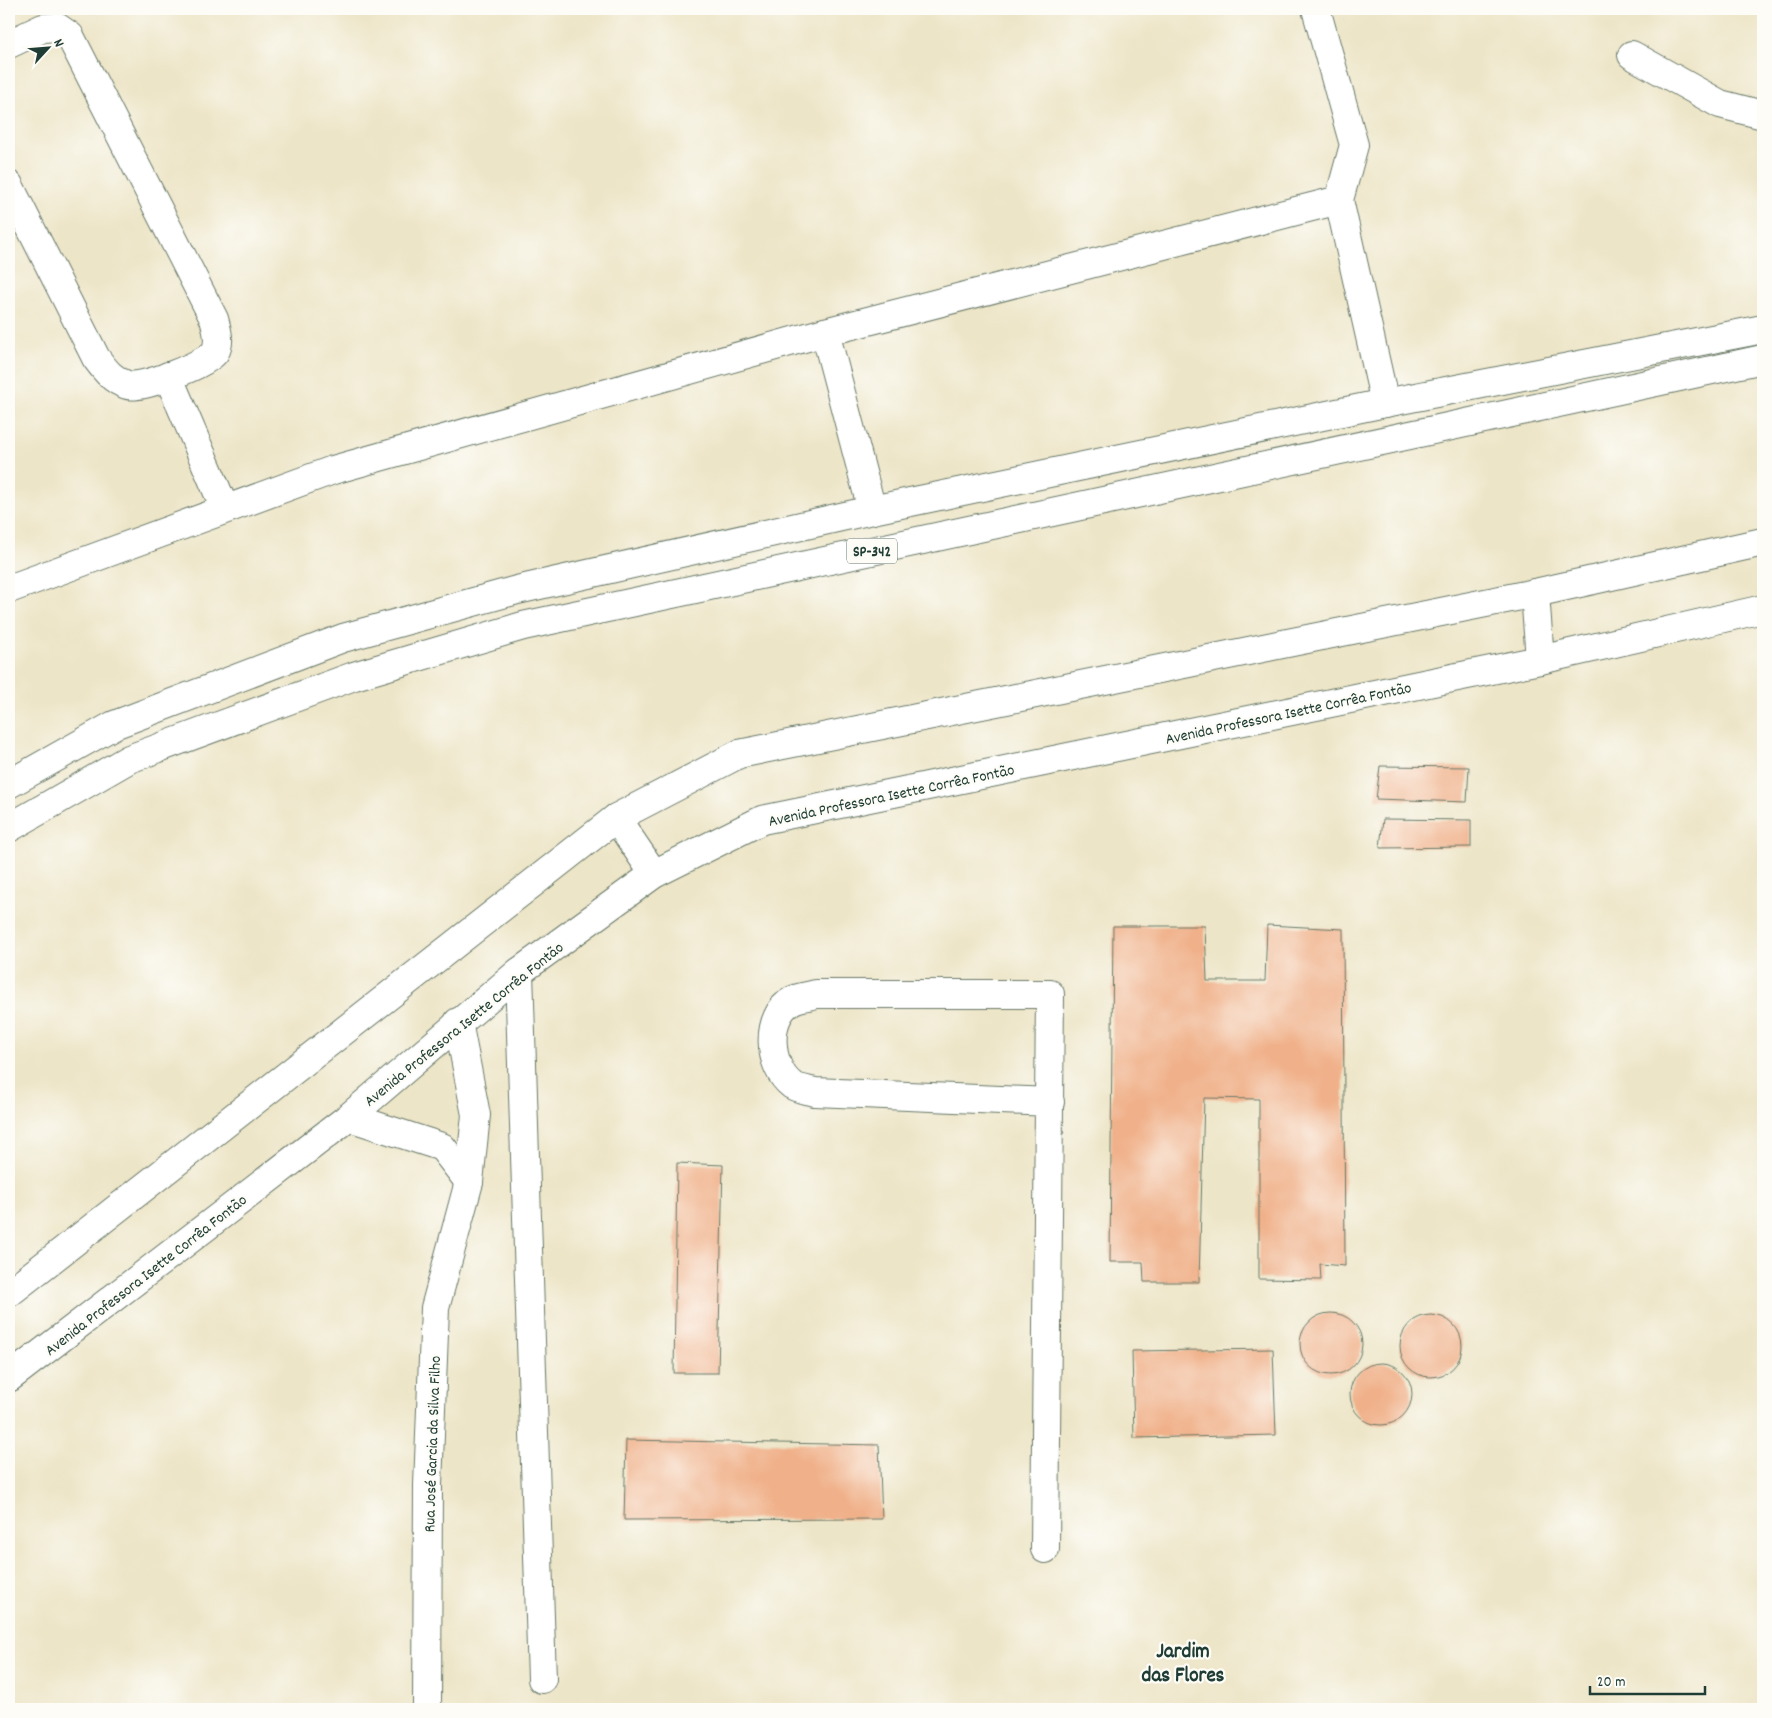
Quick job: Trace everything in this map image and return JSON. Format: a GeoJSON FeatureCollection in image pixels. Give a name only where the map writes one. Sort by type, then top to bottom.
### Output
{"type":"FeatureCollection","features":[{"type":"Feature","properties":{"kind":"main road"},"geometry":{"type":"LineString","coordinates":[[1316,9],[1354,145],[1339,200],[1385,403]]}},
{"type":"Feature","properties":{"kind":"main road"},"geometry":{"type":"LineString","coordinates":[[9,44],[43,28],[57,27],[70,36],[214,319],[219,339],[214,353],[200,363],[148,383],[129,386],[111,378],[96,358],[9,185]]}},
{"type":"Feature","properties":{"kind":"main road"},"geometry":{"type":"LineString","coordinates":[[1632,55],[1720,104],[1763,115]]}},
{"type":"Feature","properties":{"kind":"main road"},"geometry":{"type":"LineString","coordinates":[[9,589],[333,470],[825,332],[1339,200]]}},
{"type":"Feature","properties":{"kind":"main road","name":"SP-342"},"geometry":{"type":"LineString","coordinates":[[9,784],[114,725],[343,638],[517,590],[872,510],[1385,403],[1763,329]]}},
{"type":"Feature","properties":{"kind":"main road"},"geometry":{"type":"LineString","coordinates":[[825,332],[872,510]]}},
{"type":"Feature","properties":{"kind":"main road","name":"SP-342"},"geometry":{"type":"LineString","coordinates":[[9,828],[129,759],[354,676],[524,626],[1763,359]]}},
{"type":"Feature","properties":{"kind":"main road"},"geometry":{"type":"LineString","coordinates":[[168,376],[225,509]]}},
{"type":"Feature","properties":{"kind":"main road"},"geometry":{"type":"LineString","coordinates":[[9,1293],[616,818],[739,754],[1535,593],[1763,542]]}},
{"type":"Feature","properties":{"kind":"main road"},"geometry":{"type":"LineString","coordinates":[[1535,593],[1540,660]]}},
{"type":"Feature","properties":{"kind":"main road","name":"Avenida Professora Isette Corrêa Fontão"},"geometry":{"type":"LineString","coordinates":[[9,1378],[349,1116],[519,972],[654,874],[762,820],[1540,660],[1763,609]]}},
{"type":"Feature","properties":{"kind":"main road"},"geometry":{"type":"LineString","coordinates":[[9,762],[114,725]]}},
{"type":"Feature","properties":{"kind":"main road"},"geometry":{"type":"LineString","coordinates":[[9,848],[129,759]]}},
{"type":"Feature","properties":{"kind":"main road"},"geometry":{"type":"LineString","coordinates":[[616,818],[654,874]]}},
{"type":"Feature","properties":{"kind":"main road"},"geometry":{"type":"LineString","coordinates":[[519,972],[542,1680]]}},
{"type":"Feature","properties":{"kind":"main road"},"geometry":{"type":"LineString","coordinates":[[1045,1549],[1050,1102],[1050,994],[816,994],[793,1000],[779,1013],[772,1044],[778,1070],[793,1086],[815,1092],[1050,1102]]}},
{"type":"Feature","properties":{"kind":"main road","name":"Rua José Garcia da Silva Filho"},"geometry":{"type":"LineString","coordinates":[[427,1709],[428,1485],[435,1308],[469,1182],[476,1115],[458,1022]]}},
{"type":"Feature","properties":{"kind":"main road"},"geometry":{"type":"LineString","coordinates":[[349,1116],[442,1147],[469,1182]]}},
{"type":"Feature","properties":{"kind":"building"},"geometry":{"type":"Polygon","coordinates":[[[1380,766],[1469,767],[1467,802],[1376,799],[1380,766]]]}},
{"type":"Feature","properties":{"kind":"building"},"geometry":{"type":"Polygon","coordinates":[[[1383,819],[1471,820],[1471,847],[1380,848],[1383,819]]]}},
{"type":"Feature","properties":{"kind":"building"},"geometry":{"type":"Polygon","coordinates":[[[1267,925],[1343,929],[1345,1266],[1320,1264],[1321,1280],[1259,1279],[1259,1099],[1204,1098],[1199,1282],[1144,1282],[1143,1262],[1110,1262],[1113,926],[1205,926],[1207,981],[1265,981],[1267,925]]]}},
{"type":"Feature","properties":{"kind":"building"},"geometry":{"type":"Polygon","coordinates":[[[677,1163],[723,1165],[718,1373],[674,1373],[677,1163]]]}},
{"type":"Feature","properties":{"kind":"building"},"geometry":{"type":"Polygon","coordinates":[[[1331,1313],[1343,1315],[1353,1322],[1360,1332],[1362,1344],[1360,1356],[1353,1366],[1343,1373],[1331,1375],[1319,1373],[1309,1366],[1302,1356],[1300,1344],[1302,1332],[1309,1322],[1319,1315],[1331,1313]]]}},
{"type":"Feature","properties":{"kind":"building"},"geometry":{"type":"Polygon","coordinates":[[[1431,1315],[1443,1317],[1453,1324],[1460,1334],[1462,1346],[1460,1358],[1453,1368],[1443,1375],[1431,1377],[1419,1375],[1409,1368],[1402,1358],[1400,1346],[1402,1334],[1409,1324],[1419,1317],[1431,1315]]]}},
{"type":"Feature","properties":{"kind":"building"},"geometry":{"type":"Polygon","coordinates":[[[1273,1349],[1276,1435],[1134,1438],[1132,1351],[1273,1349]]]}},
{"type":"Feature","properties":{"kind":"building"},"geometry":{"type":"Polygon","coordinates":[[[1381,1363],[1393,1365],[1403,1372],[1410,1382],[1412,1394],[1410,1406],[1403,1416],[1393,1423],[1381,1425],[1369,1423],[1359,1416],[1352,1406],[1350,1394],[1352,1382],[1359,1372],[1369,1365],[1381,1363]]]}},
{"type":"Feature","properties":{"kind":"building"},"geometry":{"type":"Polygon","coordinates":[[[626,1440],[879,1445],[882,1519],[624,1520],[626,1440]]]}},
{"type":"Feature","properties":{"kind":"district","name":"Jardim das Flores"},"geometry":{"type":"Point","coordinates":[1183,1662]}}]}
